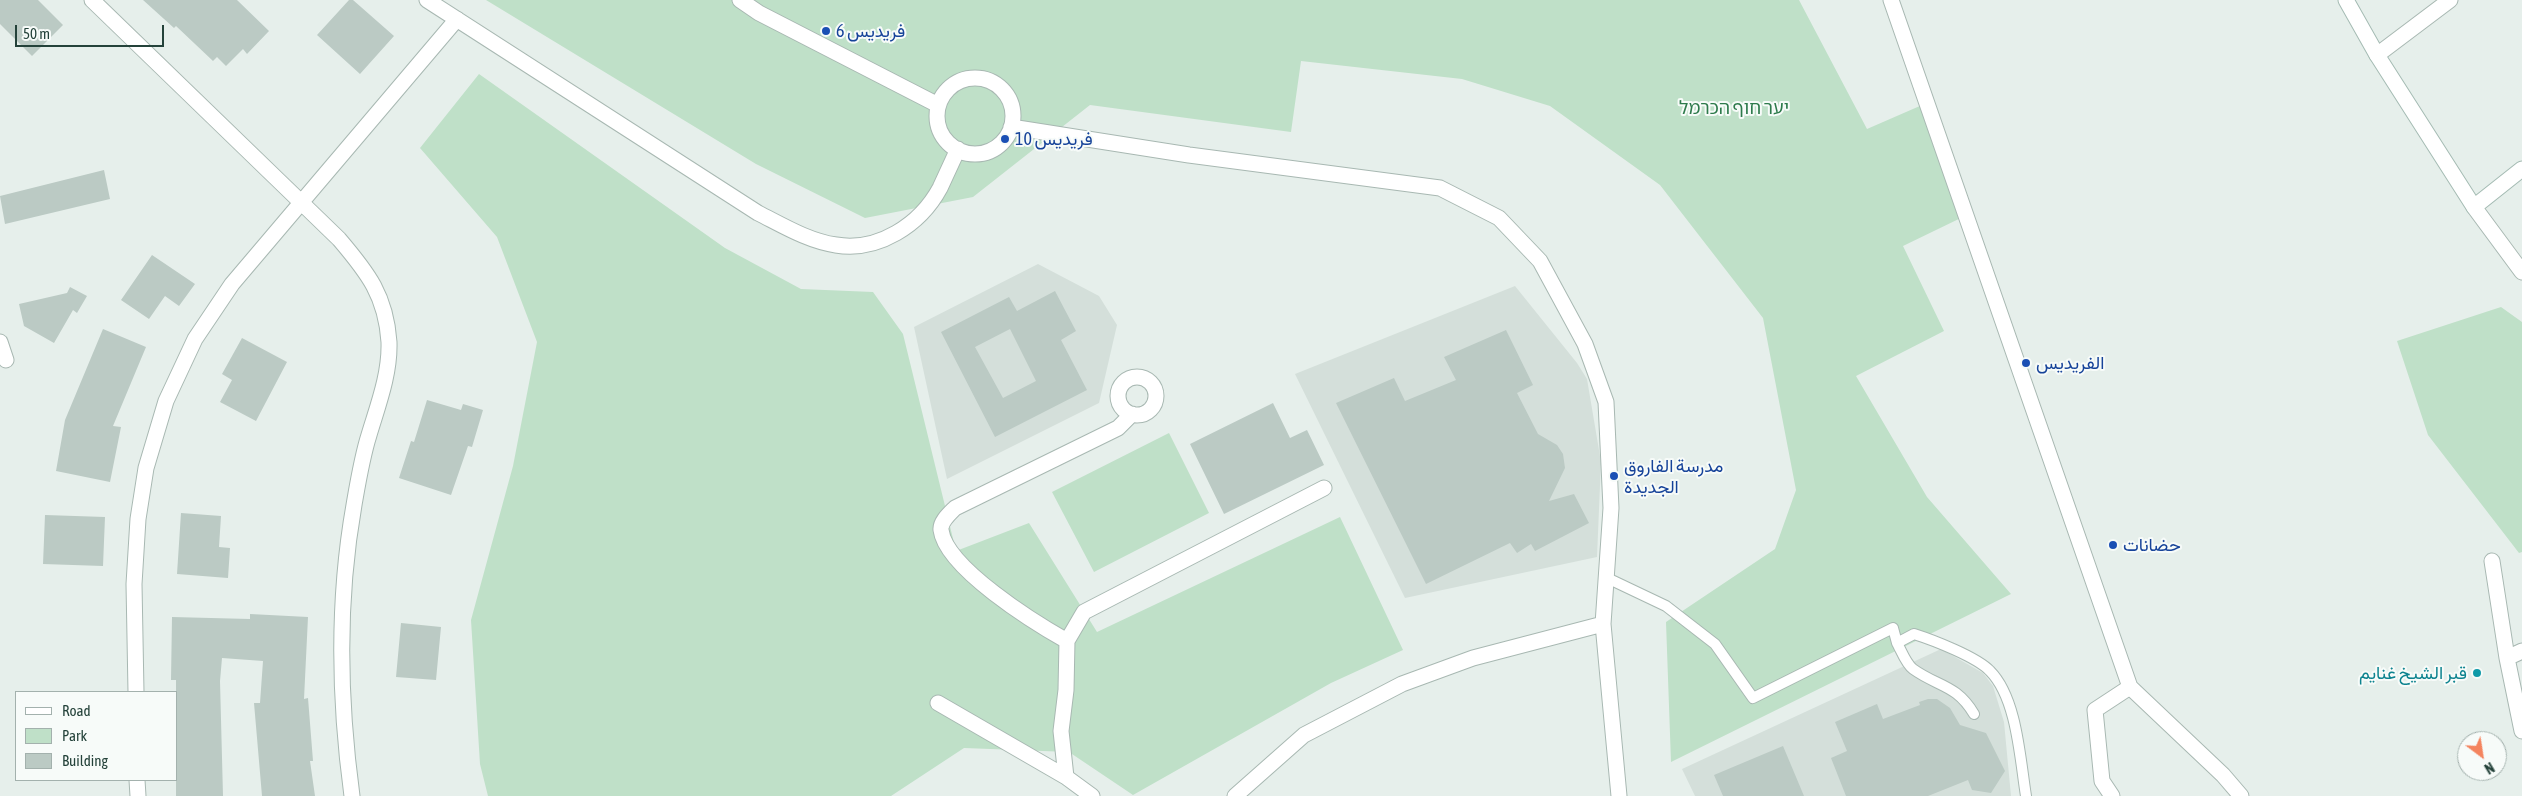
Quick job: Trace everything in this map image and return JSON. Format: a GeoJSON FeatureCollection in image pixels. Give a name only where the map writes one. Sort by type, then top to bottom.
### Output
{"type":"FeatureCollection","features":[{"type":"Feature","properties":{"kind":"street"},"geometry":{"type":"LineString","coordinates":[[92,0],[339,239],[370,276],[384,307],[389,343],[385,384],[368,437],[354,506],[344,590],[341,671],[345,743],[352,796]]}},
{"type":"Feature","properties":{"kind":"street"},"geometry":{"type":"LineString","coordinates":[[427,0],[758,213],[802,235],[834,245],[859,247],[885,239],[907,226],[922,212],[939,190],[958,150]]}},
{"type":"Feature","properties":{"kind":"street"},"geometry":{"type":"LineString","coordinates":[[740,0],[759,13],[938,105]]}},
{"type":"Feature","properties":{"kind":"street"},"geometry":{"type":"LineString","coordinates":[[1891,0],[2130,687],[2223,775],[2241,796]]}},
{"type":"Feature","properties":{"kind":"street"},"geometry":{"type":"LineString","coordinates":[[2346,0],[2377,56],[2474,207],[2522,272]]}},
{"type":"Feature","properties":{"kind":"street"},"geometry":{"type":"LineString","coordinates":[[2377,56],[2450,0]]}},
{"type":"Feature","properties":{"kind":"street"},"geometry":{"type":"LineString","coordinates":[[136,691],[134,584],[138,519],[146,468],[166,401],[195,339],[232,284],[299,202],[457,19]]}},
{"type":"Feature","properties":{"kind":"street"},"geometry":{"type":"LineString","coordinates":[[974,78],[986,80],[997,84],[1011,103],[1013,115],[1011,127],[1005,139],[995,148],[983,153],[970,154],[958,150],[947,142],[940,131],[937,118],[938,105],[943,94],[951,86],[962,80],[974,78]]}},
{"type":"Feature","properties":{"kind":"street"},"geometry":{"type":"LineString","coordinates":[[1011,127],[1189,155],[1440,188],[1499,218],[1540,261],[1585,344],[1606,402],[1611,508],[1603,624],[1619,796]]}},
{"type":"Feature","properties":{"kind":"street"},"geometry":{"type":"LineString","coordinates":[[2474,207],[2522,169]]}},
{"type":"Feature","properties":{"kind":"street"},"geometry":{"type":"LineString","coordinates":[[0,342],[6,360]]}},
{"type":"Feature","properties":{"kind":"street"},"geometry":{"type":"LineString","coordinates":[[1067,641],[973,577],[947,544],[941,531],[941,524],[955,508],[1118,428],[1132,414]]}},
{"type":"Feature","properties":{"kind":"street"},"geometry":{"type":"LineString","coordinates":[[1066,777],[1061,731],[1066,690],[1067,641],[1084,612],[1324,488]]}},
{"type":"Feature","properties":{"kind":"street"},"geometry":{"type":"LineString","coordinates":[[2492,561],[2507,658],[2522,731]]}},
{"type":"Feature","properties":{"kind":"street"},"geometry":{"type":"LineString","coordinates":[[1235,796],[1304,736],[1402,684],[1473,658],[1603,624]]}},
{"type":"Feature","properties":{"kind":"street"},"geometry":{"type":"LineString","coordinates":[[2507,658],[2522,651]]}},
{"type":"Feature","properties":{"kind":"street"},"geometry":{"type":"LineString","coordinates":[[2112,796],[2102,781],[2095,710],[2130,687]]}},
{"type":"Feature","properties":{"kind":"street"},"geometry":{"type":"LineString","coordinates":[[938,703],[1066,777],[1092,796]]}},
{"type":"Feature","properties":{"kind":"street"},"geometry":{"type":"LineString","coordinates":[[137,781],[138,796]]}},
{"type":"Feature","properties":{"kind":"lane"},"geometry":{"type":"LineString","coordinates":[[1605,578],[1666,606],[1715,644],[1753,698],[1893,628],[1897,643],[1911,668],[1955,691],[1974,714]]}},
{"type":"Feature","properties":{"kind":"lane"},"geometry":{"type":"LineString","coordinates":[[1897,643],[1914,634],[1938,642],[1979,662],[1990,671],[1999,682],[2012,714],[2026,796]]}},
{"type":"Feature","properties":{"kind":"shaded area"},"geometry":{"type":"Polygon","coordinates":[[[1038,264],[1099,296],[1117,325],[1099,403],[947,479],[914,327],[1038,264]]]}},
{"type":"Feature","properties":{"kind":"shaded area"},"geometry":{"type":"Polygon","coordinates":[[[1515,286],[1577,363],[1587,379],[1601,462],[1597,557],[1405,598],[1295,374],[1515,286]]]}},
{"type":"Feature","properties":{"kind":"shaded area"},"geometry":{"type":"Polygon","coordinates":[[[1941,649],[1983,673],[1993,686],[2004,722],[2011,796],[1695,796],[1682,769],[1941,649]]]}},
{"type":"Feature","properties":{"kind":"green space","name":"יער חוף הכרמל"},"geometry":{"type":"Polygon","coordinates":[[[486,0],[1799,0],[1867,129],[1929,102],[1967,215],[1903,246],[1944,331],[1856,376],[1927,497],[2011,594],[1671,762],[1666,622],[1775,549],[1796,490],[1763,318],[1660,185],[1550,106],[1462,79],[1301,61],[1291,132],[1090,105],[973,197],[865,218],[756,164],[486,0]]]}},
{"type":"Feature","properties":{"kind":"green space"},"geometry":{"type":"Polygon","coordinates":[[[479,74],[725,248],[801,289],[873,292],[903,334],[956,551],[1029,523],[1097,632],[1340,517],[1403,650],[1331,683],[1133,795],[1069,752],[964,748],[891,796],[488,796],[480,764],[471,620],[513,466],[537,342],[497,237],[420,148],[479,74]]]}},
{"type":"Feature","properties":{"kind":"green space"},"geometry":{"type":"Polygon","coordinates":[[[2501,307],[2522,322],[2522,552],[2519,553],[2428,435],[2397,341],[2501,307]]]}},
{"type":"Feature","properties":{"kind":"green space"},"geometry":{"type":"Polygon","coordinates":[[[1169,433],[1209,513],[1094,572],[1052,492],[1169,433]]]}},
{"type":"Feature","properties":{"kind":"building"},"geometry":{"type":"Polygon","coordinates":[[[0,0],[38,0],[63,25],[32,56],[0,24],[0,0]]]}},
{"type":"Feature","properties":{"kind":"building"},"geometry":{"type":"Polygon","coordinates":[[[143,0],[237,0],[269,31],[247,54],[243,49],[226,66],[217,57],[213,61],[176,26],[174,28],[143,0]]]}},
{"type":"Feature","properties":{"kind":"building"},"geometry":{"type":"Polygon","coordinates":[[[349,0],[353,0],[394,36],[360,74],[317,35],[349,0]]]}},
{"type":"Feature","properties":{"kind":"building"},"geometry":{"type":"Polygon","coordinates":[[[104,170],[110,199],[5,224],[0,196],[104,170]]]}},
{"type":"Feature","properties":{"kind":"building"},"geometry":{"type":"Polygon","coordinates":[[[152,255],[195,284],[179,306],[165,296],[149,319],[121,300],[152,255]]]}},
{"type":"Feature","properties":{"kind":"building"},"geometry":{"type":"Polygon","coordinates":[[[70,287],[87,296],[77,313],[73,310],[54,343],[24,326],[19,304],[67,293],[70,287]]]}},
{"type":"Feature","properties":{"kind":"building"},"geometry":{"type":"Polygon","coordinates":[[[1055,291],[1076,331],[1061,340],[1087,390],[995,437],[941,332],[1009,297],[1017,311],[1055,291]],[[1010,329],[975,347],[1003,398],[1036,381],[1010,329]]]}},
{"type":"Feature","properties":{"kind":"building"},"geometry":{"type":"Polygon","coordinates":[[[103,329],[146,347],[113,426],[121,427],[110,482],[56,471],[65,420],[103,329]]]}},
{"type":"Feature","properties":{"kind":"building"},"geometry":{"type":"Polygon","coordinates":[[[1506,330],[1533,385],[1517,393],[1538,434],[1557,445],[1563,454],[1565,468],[1549,501],[1574,494],[1589,523],[1535,551],[1531,544],[1517,553],[1510,543],[1426,584],[1336,403],[1394,378],[1405,401],[1456,380],[1444,357],[1506,330]]]}},
{"type":"Feature","properties":{"kind":"building"},"geometry":{"type":"Polygon","coordinates":[[[242,338],[287,362],[256,421],[220,402],[232,380],[222,374],[242,338]]]}},
{"type":"Feature","properties":{"kind":"building"},"geometry":{"type":"Polygon","coordinates":[[[427,400],[461,410],[463,404],[483,410],[472,447],[468,446],[451,495],[399,478],[411,441],[414,442],[427,400]]]}},
{"type":"Feature","properties":{"kind":"building"},"geometry":{"type":"Polygon","coordinates":[[[1273,403],[1290,438],[1307,430],[1324,465],[1224,514],[1190,444],[1273,403]]]}},
{"type":"Feature","properties":{"kind":"building"},"geometry":{"type":"Polygon","coordinates":[[[181,513],[221,516],[219,547],[230,548],[228,578],[177,574],[181,513]]]}},
{"type":"Feature","properties":{"kind":"building"},"geometry":{"type":"Polygon","coordinates":[[[45,515],[105,517],[103,566],[43,564],[45,515]]]}},
{"type":"Feature","properties":{"kind":"building"},"geometry":{"type":"Polygon","coordinates":[[[250,614],[308,617],[304,699],[308,698],[313,761],[310,761],[315,796],[262,796],[254,703],[260,703],[263,661],[222,658],[220,681],[223,796],[176,796],[176,781],[178,781],[178,691],[176,691],[176,680],[171,680],[172,617],[250,619],[250,614]]]}},
{"type":"Feature","properties":{"kind":"building"},"geometry":{"type":"Polygon","coordinates":[[[401,623],[441,627],[436,680],[396,677],[401,623]]]}},
{"type":"Feature","properties":{"kind":"building"},"geometry":{"type":"Polygon","coordinates":[[[1937,699],[1950,708],[1960,725],[1986,733],[2005,771],[1991,793],[1972,790],[1968,780],[1928,796],[1846,796],[1831,758],[1847,751],[1835,722],[1877,704],[1883,719],[1920,705],[1919,702],[1937,699]]]}},
{"type":"Feature","properties":{"kind":"building"},"geometry":{"type":"Polygon","coordinates":[[[1783,746],[1804,796],[1723,796],[1714,775],[1783,746]]]}},
{"type":"Feature","properties":{"kind":"place","name":"فريديس 6"},"geometry":{"type":"Point","coordinates":[826,31]}},
{"type":"Feature","properties":{"kind":"place","name":"فريديس 10"},"geometry":{"type":"Point","coordinates":[1005,139]}},
{"type":"Feature","properties":{"kind":"place","name":"الفريديس"},"geometry":{"type":"Point","coordinates":[2026,363]}},
{"type":"Feature","properties":{"kind":"place","name":"مدرسة الفاروق الجديدة"},"geometry":{"type":"Point","coordinates":[1614,476]}},
{"type":"Feature","properties":{"kind":"place","name":"حضانات"},"geometry":{"type":"Point","coordinates":[2113,545]}},
{"type":"Feature","properties":{"kind":"place","name":"قبر الشيخ غنايم"},"geometry":{"type":"Point","coordinates":[2477,673]}}]}
